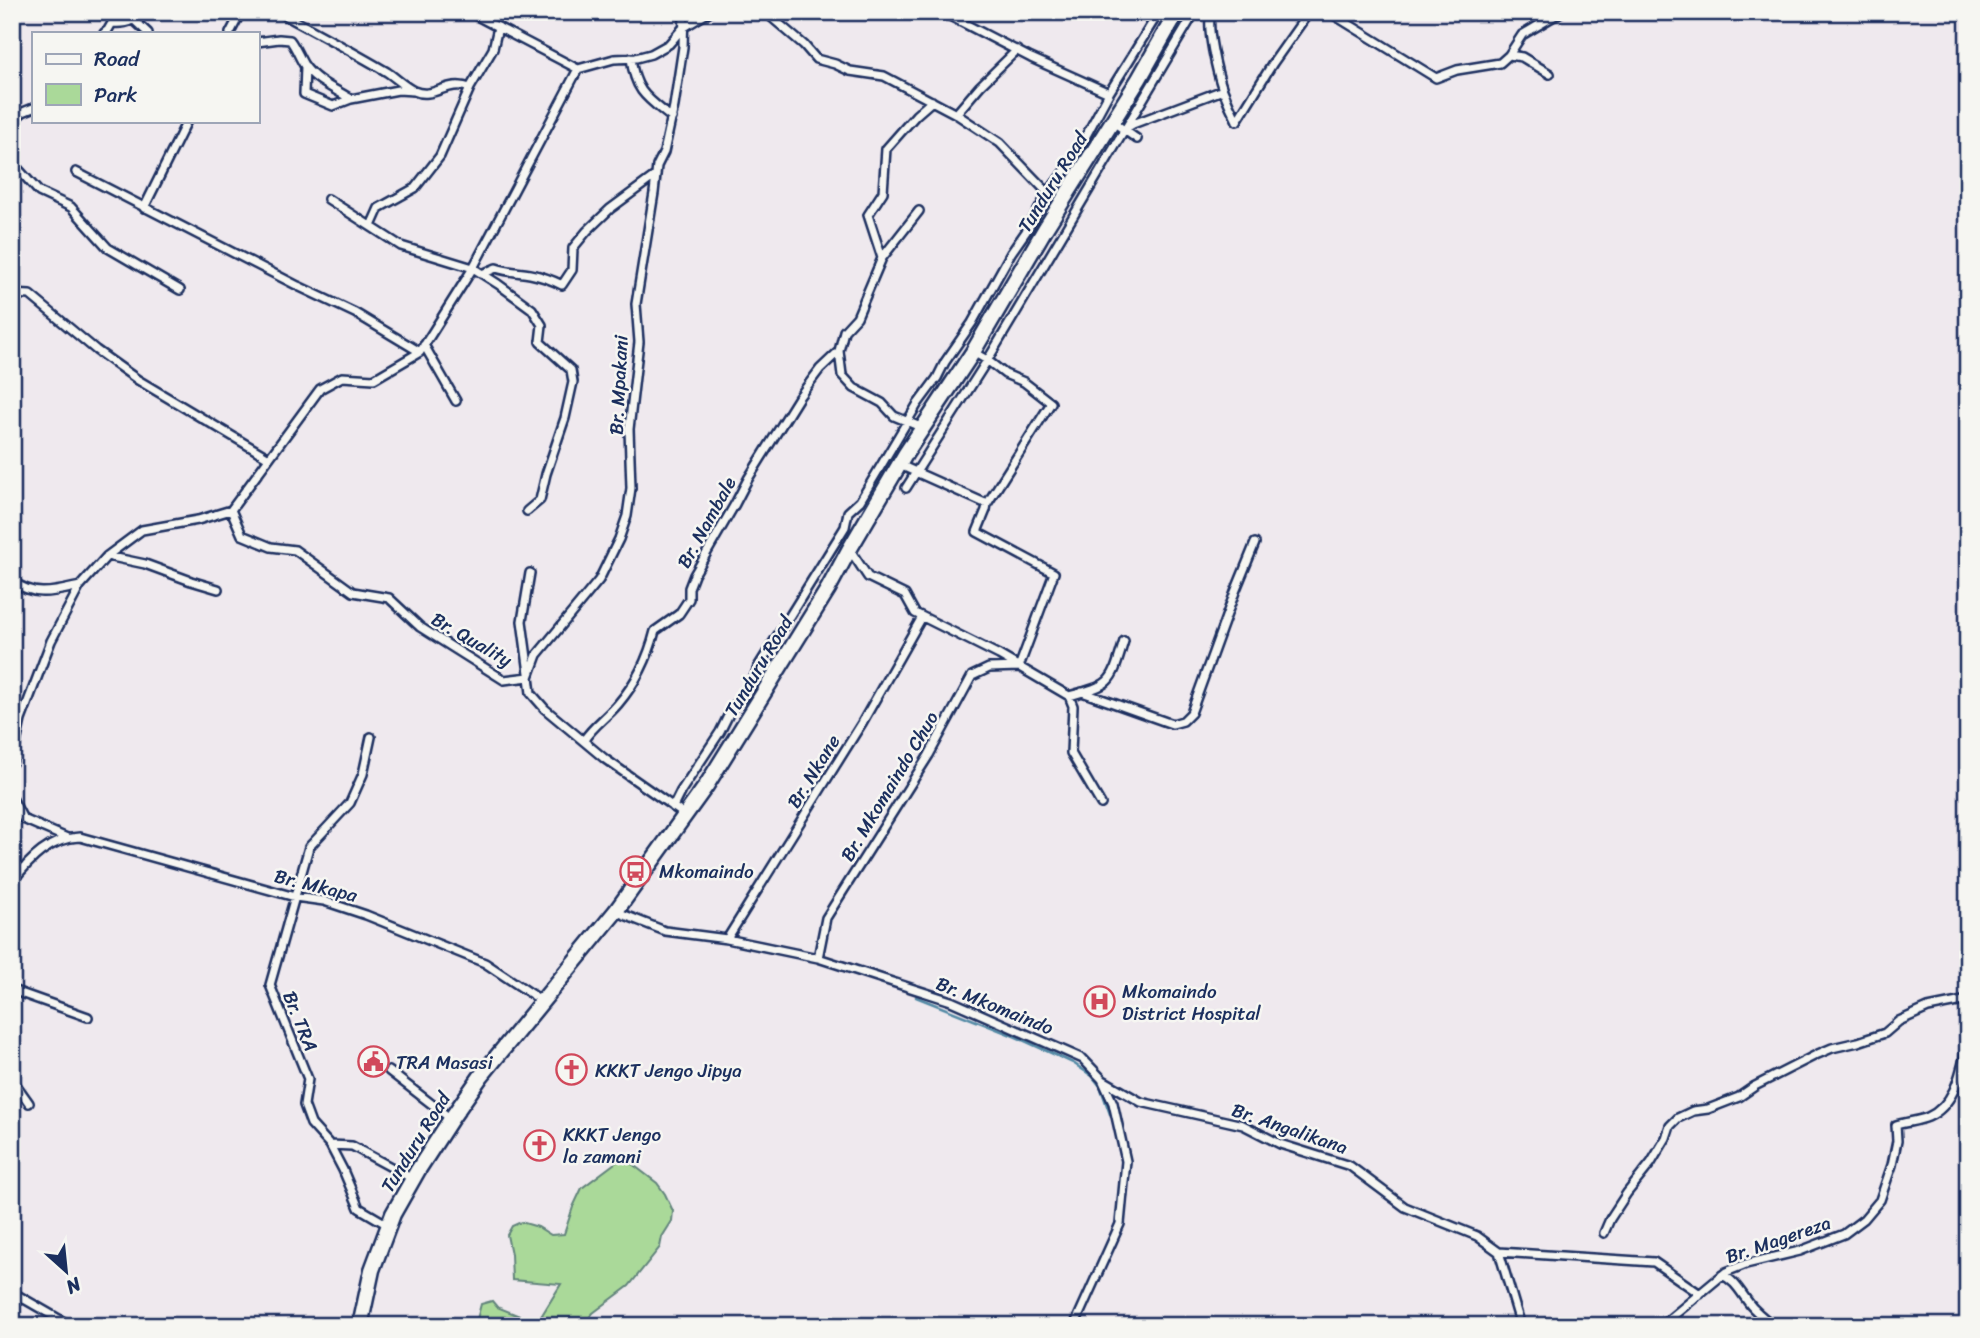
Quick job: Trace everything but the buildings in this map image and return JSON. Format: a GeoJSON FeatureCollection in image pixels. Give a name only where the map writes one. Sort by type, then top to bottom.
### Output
{"type":"FeatureCollection","features":[{"type":"Feature","properties":{"kind":"highway","name":"Tunduru Road"},"geometry":{"type":"LineString","coordinates":[[360,1326],[372,1270],[388,1225],[412,1179],[481,1076],[616,912],[679,811],[706,786],[828,589],[900,465],[973,352],[1045,229],[1119,126],[1139,79],[1177,12]]}},
{"type":"Feature","properties":{"kind":"street"},"geometry":{"type":"LineString","coordinates":[[117,12],[134,20],[147,32]]}},
{"type":"Feature","properties":{"kind":"street"},"geometry":{"type":"LineString","coordinates":[[105,32],[112,23],[121,24],[134,20],[139,12]]}},
{"type":"Feature","properties":{"kind":"street"},"geometry":{"type":"LineString","coordinates":[[231,32],[241,12]]}},
{"type":"Feature","properties":{"kind":"street"},"geometry":{"type":"LineString","coordinates":[[279,12],[414,91]]}},
{"type":"Feature","properties":{"kind":"street"},"geometry":{"type":"LineString","coordinates":[[469,12],[578,69],[614,59],[651,54],[669,44],[682,28],[709,12]]}},
{"type":"Feature","properties":{"kind":"street","name":"Br. Mpakani"},"geometry":{"type":"LineString","coordinates":[[529,677],[537,655],[599,580],[620,539],[626,516],[631,488],[629,429],[639,342],[636,304],[657,166],[664,152],[672,118],[684,12]]}},
{"type":"Feature","properties":{"kind":"street"},"geometry":{"type":"LineString","coordinates":[[760,12],[770,14],[816,59],[850,71],[884,76],[956,114],[1000,143],[1048,193]]}},
{"type":"Feature","properties":{"kind":"street"},"geometry":{"type":"LineString","coordinates":[[942,12],[1108,93]]}},
{"type":"Feature","properties":{"kind":"street"},"geometry":{"type":"LineString","coordinates":[[679,811],[681,791],[720,732],[732,708],[749,691],[758,667],[845,527],[848,512],[860,501],[917,405],[972,323],[1011,253],[1048,193],[1074,158],[1108,93],[1159,12]]}},
{"type":"Feature","properties":{"kind":"street"},"geometry":{"type":"LineString","coordinates":[[906,488],[987,360],[1119,126],[1195,12]]}},
{"type":"Feature","properties":{"kind":"street"},"geometry":{"type":"LineString","coordinates":[[1211,12],[1210,35],[1223,90],[1237,121],[1273,63],[1310,12]]}},
{"type":"Feature","properties":{"kind":"street"},"geometry":{"type":"LineString","coordinates":[[1329,12],[1436,78],[1457,70],[1500,63],[1509,55],[1522,35],[1561,12]]}},
{"type":"Feature","properties":{"kind":"street"},"geometry":{"type":"LineString","coordinates":[[1603,12],[1615,12]]}},
{"type":"Feature","properties":{"kind":"street"},"geometry":{"type":"LineString","coordinates":[[371,226],[379,208],[415,188],[440,156],[471,88],[493,49],[498,27]]}},
{"type":"Feature","properties":{"kind":"street"},"geometry":{"type":"LineString","coordinates":[[259,42],[290,40],[305,66],[325,85],[351,99]]}},
{"type":"Feature","properties":{"kind":"street"},"geometry":{"type":"LineString","coordinates":[[956,114],[1017,50]]}},
{"type":"Feature","properties":{"kind":"street"},"geometry":{"type":"LineString","coordinates":[[1509,55],[1522,57],[1550,74]]}},
{"type":"Feature","properties":{"kind":"street"},"geometry":{"type":"LineString","coordinates":[[631,58],[633,78],[646,97],[672,118]]}},
{"type":"Feature","properties":{"kind":"street"},"geometry":{"type":"LineString","coordinates":[[305,66],[304,94],[333,106],[351,99],[398,90],[426,93],[455,85],[471,88]]}},
{"type":"Feature","properties":{"kind":"street"},"geometry":{"type":"LineString","coordinates":[[12,763],[21,720],[51,641],[80,586],[107,556],[142,530],[198,520],[231,510],[320,389],[342,377],[374,379],[422,348],[473,268],[578,69]]}},
{"type":"Feature","properties":{"kind":"street"},"geometry":{"type":"LineString","coordinates":[[1119,126],[1133,124],[1223,90]]}},
{"type":"Feature","properties":{"kind":"street"},"geometry":{"type":"LineString","coordinates":[[882,258],[868,215],[883,192],[886,149],[932,101]]}},
{"type":"Feature","properties":{"kind":"street"},"geometry":{"type":"LineString","coordinates":[[12,121],[32,108]]}},
{"type":"Feature","properties":{"kind":"street"},"geometry":{"type":"LineString","coordinates":[[144,208],[187,122]]}},
{"type":"Feature","properties":{"kind":"street"},"geometry":{"type":"LineString","coordinates":[[1119,126],[1137,139]]}},
{"type":"Feature","properties":{"kind":"street"},"geometry":{"type":"LineString","coordinates":[[12,162],[39,192],[71,207],[108,248],[180,290]]}},
{"type":"Feature","properties":{"kind":"street"},"geometry":{"type":"LineString","coordinates":[[76,172],[422,348],[456,401]]}},
{"type":"Feature","properties":{"kind":"street"},"geometry":{"type":"LineString","coordinates":[[482,274],[496,268],[547,278],[562,285],[572,270],[573,248],[587,231],[610,209],[656,175]]}},
{"type":"Feature","properties":{"kind":"street"},"geometry":{"type":"LineString","coordinates":[[328,199],[401,246],[473,268],[532,309],[542,325],[540,342],[571,370],[573,382],[565,418],[540,500],[527,511]]}},
{"type":"Feature","properties":{"kind":"street","name":"Br. Nambale"},"geometry":{"type":"LineString","coordinates":[[584,740],[618,704],[641,671],[650,653],[654,631],[679,614],[689,599],[689,588],[694,575],[736,505],[748,478],[799,397],[820,369],[839,351],[844,331],[857,317],[882,258],[919,212]]}},
{"type":"Feature","properties":{"kind":"street"},"geometry":{"type":"LineString","coordinates":[[12,294],[30,295],[96,350],[138,380],[269,458]]}},
{"type":"Feature","properties":{"kind":"street"},"geometry":{"type":"LineString","coordinates":[[839,351],[842,374],[855,388],[881,403],[894,416],[923,428]]}},
{"type":"Feature","properties":{"kind":"street"},"geometry":{"type":"LineString","coordinates":[[973,352],[1005,374],[1024,382],[1051,403],[987,503],[977,532],[1054,573],[1019,667]]}},
{"type":"Feature","properties":{"kind":"street"},"geometry":{"type":"LineString","coordinates":[[900,465],[987,503]]}},
{"type":"Feature","properties":{"kind":"street","name":"Br. Quality"},"geometry":{"type":"LineString","coordinates":[[231,510],[242,535],[271,547],[295,550],[353,592],[389,598],[420,627],[504,680],[529,677],[531,693],[545,709],[605,759],[679,811]]}},
{"type":"Feature","properties":{"kind":"street"},"geometry":{"type":"LineString","coordinates":[[1082,692],[1172,724],[1183,721],[1191,713],[1255,543]]}},
{"type":"Feature","properties":{"kind":"street"},"geometry":{"type":"LineString","coordinates":[[849,550],[868,577],[905,595],[915,613],[1069,696],[1073,705],[1071,754],[1101,804]]}},
{"type":"Feature","properties":{"kind":"street"},"geometry":{"type":"LineString","coordinates":[[107,556],[145,564],[218,589]]}},
{"type":"Feature","properties":{"kind":"street"},"geometry":{"type":"LineString","coordinates":[[529,677],[522,621],[530,573]]}},
{"type":"Feature","properties":{"kind":"street"},"geometry":{"type":"LineString","coordinates":[[12,581],[25,590],[49,593],[80,586]]}},
{"type":"Feature","properties":{"kind":"street","name":"Br. Nkane"},"geometry":{"type":"LineString","coordinates":[[727,939],[862,723],[922,617]]}},
{"type":"Feature","properties":{"kind":"street"},"geometry":{"type":"LineString","coordinates":[[1069,696],[1100,687],[1114,676],[1124,641]]}},
{"type":"Feature","properties":{"kind":"street","name":"Br. Mkomaindo Chuo"},"geometry":{"type":"LineString","coordinates":[[818,958],[826,918],[929,755],[972,676],[989,668],[1019,667]]}},
{"type":"Feature","properties":{"kind":"street","name":"Br. TRA"},"geometry":{"type":"LineString","coordinates":[[370,737],[363,774],[350,803],[309,847],[270,985],[308,1079],[304,1105],[311,1124],[330,1145],[359,1208],[388,1225]]}},
{"type":"Feature","properties":{"kind":"street","name":"Br. Mkapa"},"geometry":{"type":"LineString","coordinates":[[12,798],[23,819],[67,838],[80,837],[295,897],[324,901],[366,915],[485,963],[542,1001]]}},
{"type":"Feature","properties":{"kind":"street"},"geometry":{"type":"LineString","coordinates":[[12,882],[45,847],[67,838]]}},
{"type":"Feature","properties":{"kind":"street","name":"Br. Mkomaindo"},"geometry":{"type":"LineString","coordinates":[[616,912],[665,931],[727,939],[818,958],[951,1001],[1083,1059],[1102,1079],[1113,1103],[1126,1161],[1120,1224],[1074,1326]]}},
{"type":"Feature","properties":{"kind":"street"},"geometry":{"type":"LineString","coordinates":[[12,990],[89,1017]]}},
{"type":"Feature","properties":{"kind":"street"},"geometry":{"type":"LineString","coordinates":[[1604,1233],[1609,1219],[1651,1163],[1670,1126],[1678,1118],[1739,1097],[1818,1054],[1885,1032],[1899,1021],[1928,1008],[1968,1000]]}},
{"type":"Feature","properties":{"kind":"street","name":"Br. Magereza"},"geometry":{"type":"LineString","coordinates":[[1661,1326],[1722,1275],[1746,1264],[1789,1254],[1844,1234],[1864,1219],[1880,1199],[1892,1165],[1897,1141],[1896,1125],[1928,1117],[1942,1106],[1956,1088],[1968,1042]]}},
{"type":"Feature","properties":{"kind":"street"},"geometry":{"type":"LineString","coordinates":[[389,1071],[450,1119]]}},
{"type":"Feature","properties":{"kind":"street"},"geometry":{"type":"LineString","coordinates":[[12,1079],[29,1103]]}},
{"type":"Feature","properties":{"kind":"street","name":"Br. Angalikana"},"geometry":{"type":"LineString","coordinates":[[1102,1079],[1141,1102],[1242,1125],[1280,1144],[1350,1166],[1405,1207],[1477,1236],[1499,1252]]}},
{"type":"Feature","properties":{"kind":"street"},"geometry":{"type":"LineString","coordinates":[[330,1145],[352,1146],[412,1179]]}},
{"type":"Feature","properties":{"kind":"street"},"geometry":{"type":"LineString","coordinates":[[1521,1326],[1499,1252],[1654,1262],[1700,1294]]}},
{"type":"Feature","properties":{"kind":"street"},"geometry":{"type":"LineString","coordinates":[[1722,1275],[1732,1279],[1752,1307],[1775,1326]]}},
{"type":"Feature","properties":{"kind":"street"},"geometry":{"type":"LineString","coordinates":[[12,1292],[71,1326]]}},
{"type":"Feature","properties":{"kind":"green space"},"geometry":{"type":"Polygon","coordinates":[[[623,1157],[657,1183],[673,1211],[672,1221],[662,1237],[660,1247],[629,1286],[593,1313],[582,1326],[472,1326],[476,1323],[481,1304],[492,1301],[497,1307],[537,1323],[561,1284],[512,1280],[507,1235],[512,1226],[521,1222],[538,1227],[551,1235],[564,1234],[582,1188],[623,1157]]]}},
{"type":"Feature","properties":{"kind":"waterway"},"geometry":{"type":"LineString","coordinates":[[916,997],[1073,1063],[1092,1076],[1100,1086],[1110,1114]]}},
{"type":"Feature","properties":{"kind":"place","name":"Mkomaindo"},"geometry":{"type":"Point","coordinates":[636,871]}},
{"type":"Feature","properties":{"kind":"place","name":"Mkomaindo District Hospital"},"geometry":{"type":"Point","coordinates":[1099,1002]}},
{"type":"Feature","properties":{"kind":"place","name":"TRA Masasi"},"geometry":{"type":"Point","coordinates":[373,1062]}},
{"type":"Feature","properties":{"kind":"place","name":"KKKT Jengo Jipya"},"geometry":{"type":"Point","coordinates":[572,1070]}},
{"type":"Feature","properties":{"kind":"place","name":"KKKT Jengo la zamani"},"geometry":{"type":"Point","coordinates":[540,1145]}}]}
